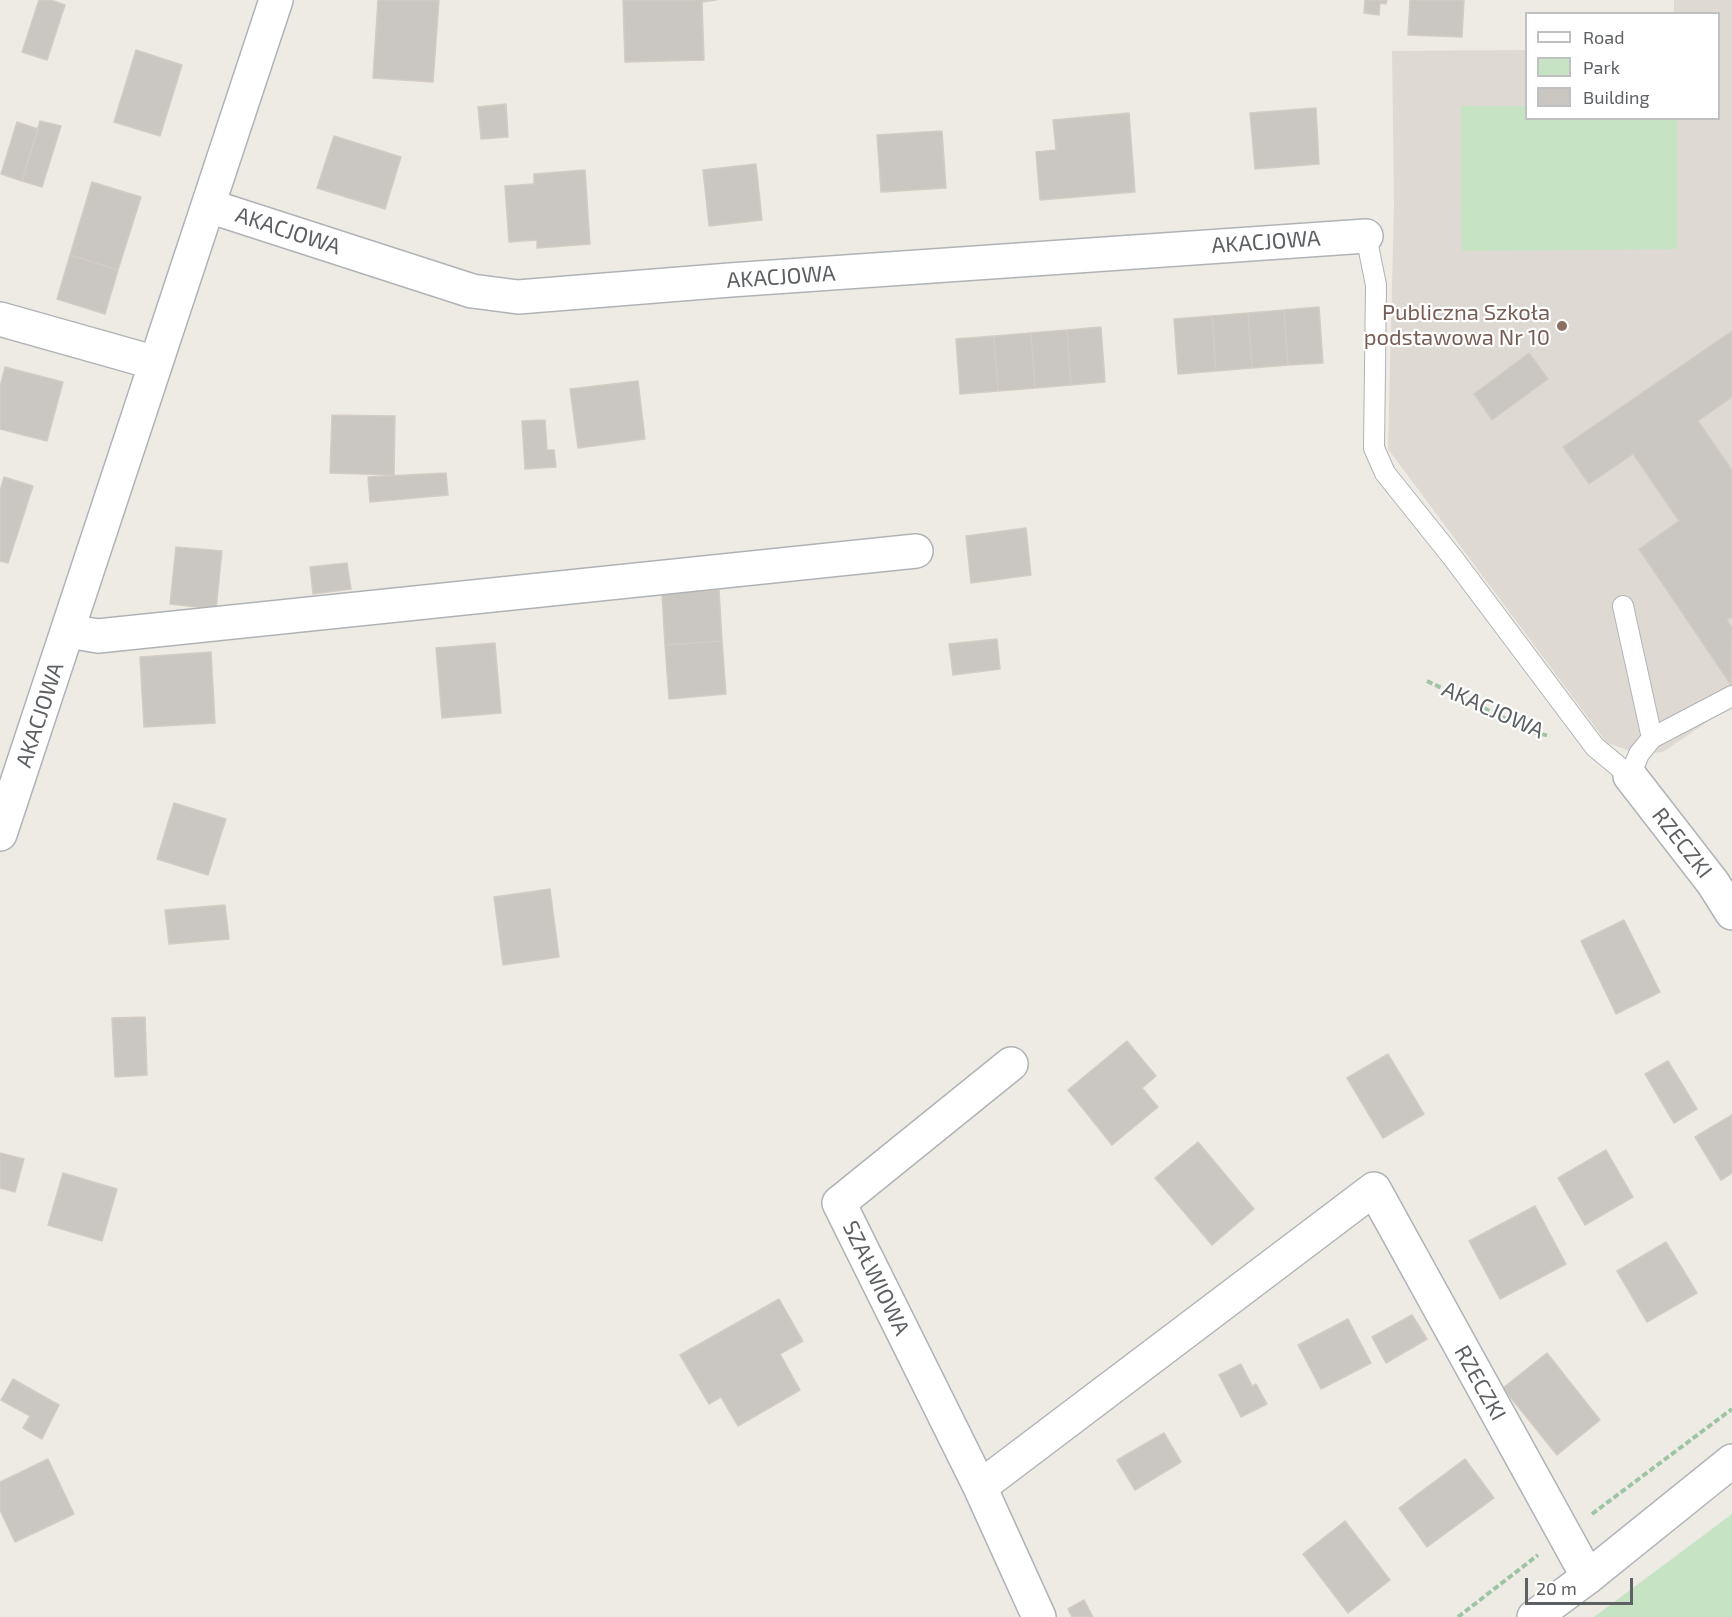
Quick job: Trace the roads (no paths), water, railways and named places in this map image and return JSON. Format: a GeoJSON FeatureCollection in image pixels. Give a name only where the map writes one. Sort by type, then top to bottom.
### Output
{"type":"FeatureCollection","features":[{"type":"Feature","properties":{"kind":"street","name":"AKACJOWA"},"geometry":{"type":"LineString","coordinates":[[0,834],[276,0]]}},
{"type":"Feature","properties":{"kind":"street","name":"AKACJOWA"},"geometry":{"type":"LineString","coordinates":[[209,206],[472,291],[518,297],[754,278],[1366,236]]}},
{"type":"Feature","properties":{"kind":"street"},"geometry":{"type":"LineString","coordinates":[[0,319],[156,363]]}},
{"type":"Feature","properties":{"kind":"street"},"geometry":{"type":"LineString","coordinates":[[68,631],[98,636],[916,551]]}},
{"type":"Feature","properties":{"kind":"street","name":"RZECZKI"},"geometry":{"type":"LineString","coordinates":[[1630,776],[1713,883],[1732,913]]}},
{"type":"Feature","properties":{"kind":"street","name":"SZAŁWIOWA"},"geometry":{"type":"LineString","coordinates":[[1011,1065],[838,1203],[980,1486],[1039,1617]]}},
{"type":"Feature","properties":{"kind":"street","name":"RZECZKI"},"geometry":{"type":"LineString","coordinates":[[980,1486],[1374,1189],[1588,1577]]}},
{"type":"Feature","properties":{"kind":"street"},"geometry":{"type":"LineString","coordinates":[[1534,1617],[1588,1577],[1732,1461]]}},
{"type":"Feature","properties":{"kind":"lane"},"geometry":{"type":"LineString","coordinates":[[1366,236],[1376,285],[1374,448],[1386,473],[1595,747],[1630,776],[1639,754],[1652,738],[1732,696]]}},
{"type":"Feature","properties":{"kind":"lane"},"geometry":{"type":"LineString","coordinates":[[1623,606],[1652,738]]}},
{"type":"Feature","properties":{"kind":"place","name":"Publiczna Szkoła podstawowa Nr 10"},"geometry":{"type":"Point","coordinates":[1562,326]}}]}
